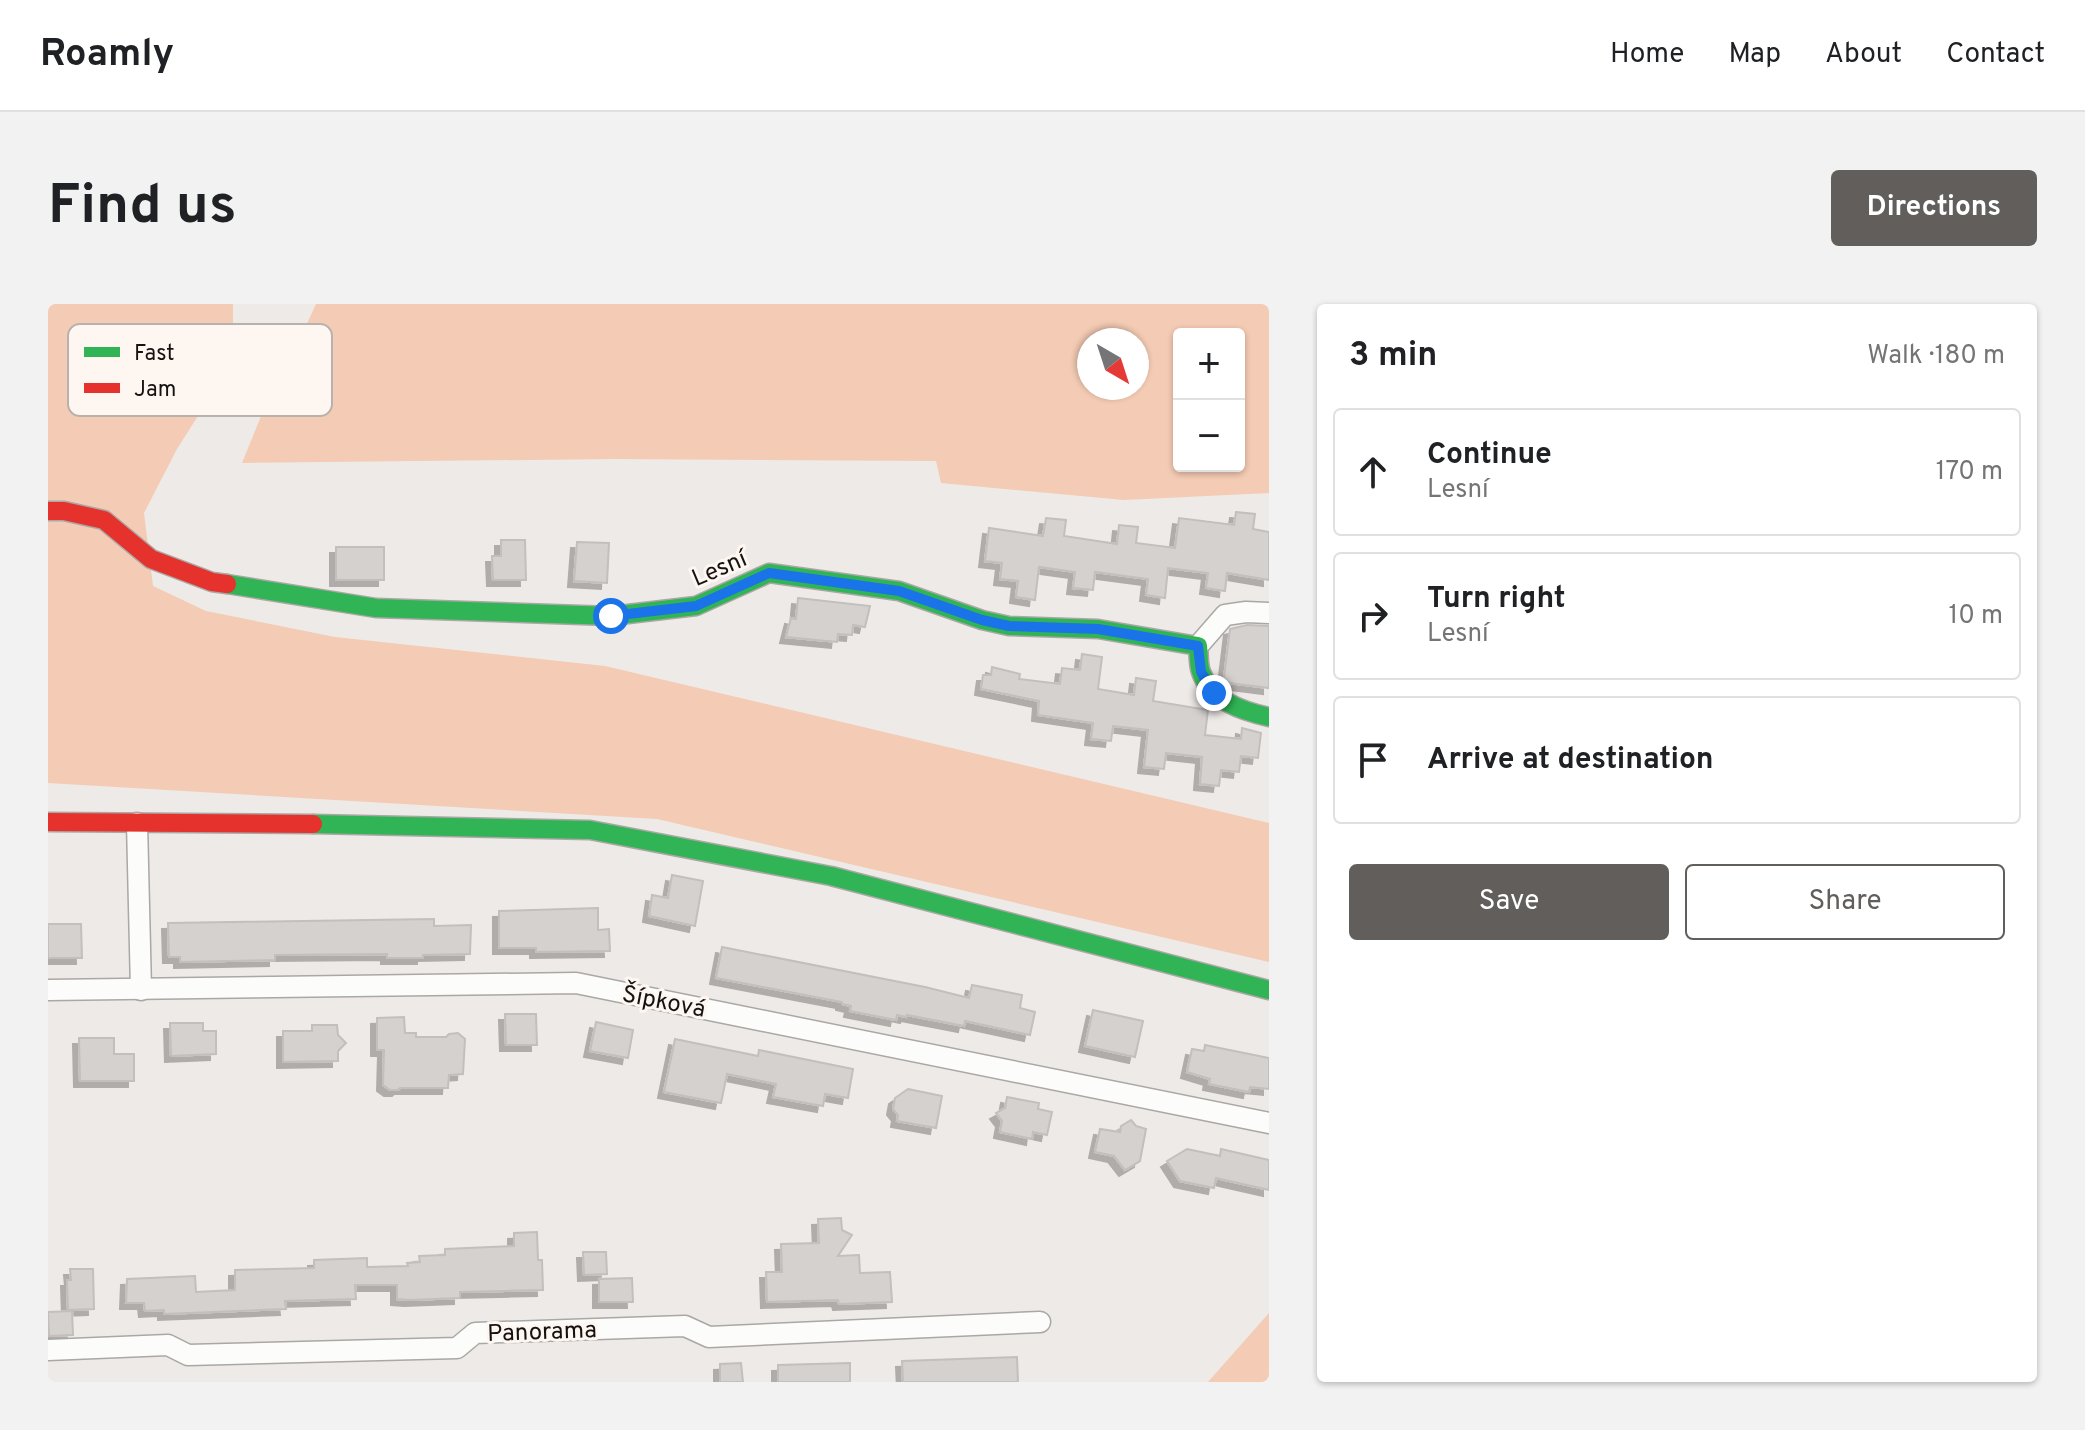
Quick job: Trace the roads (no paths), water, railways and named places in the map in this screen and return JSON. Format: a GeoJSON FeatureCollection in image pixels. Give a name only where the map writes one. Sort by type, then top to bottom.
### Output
{"type":"FeatureCollection","features":[{"type":"Feature","properties":{"kind":"street","name":"Lesní"},"geometry":{"type":"LineString","coordinates":[[56,511],[104,520],[151,559],[212,582],[376,608],[611,616],[696,606],[769,573],[899,591],[982,620],[1009,626],[1098,629],[1198,646]]}},
{"type":"Feature","properties":{"kind":"street"},"geometry":{"type":"LineString","coordinates":[[1269,613],[1225,615],[1198,646],[1201,672],[1214,693],[1230,706],[1269,717]]}},
{"type":"Feature","properties":{"kind":"street"},"geometry":{"type":"LineString","coordinates":[[48,822],[590,830],[831,876],[1269,990]]}},
{"type":"Feature","properties":{"kind":"street"},"geometry":{"type":"LineString","coordinates":[[137,823],[141,990]]}},
{"type":"Feature","properties":{"kind":"street","name":"Šípková"},"geometry":{"type":"LineString","coordinates":[[48,990],[576,983],[1269,1123]]}},
{"type":"Feature","properties":{"kind":"street","name":"Panorama"},"geometry":{"type":"LineString","coordinates":[[48,1350],[168,1345],[188,1355],[457,1348],[475,1333],[685,1326],[709,1337],[1040,1322]]}}]}
